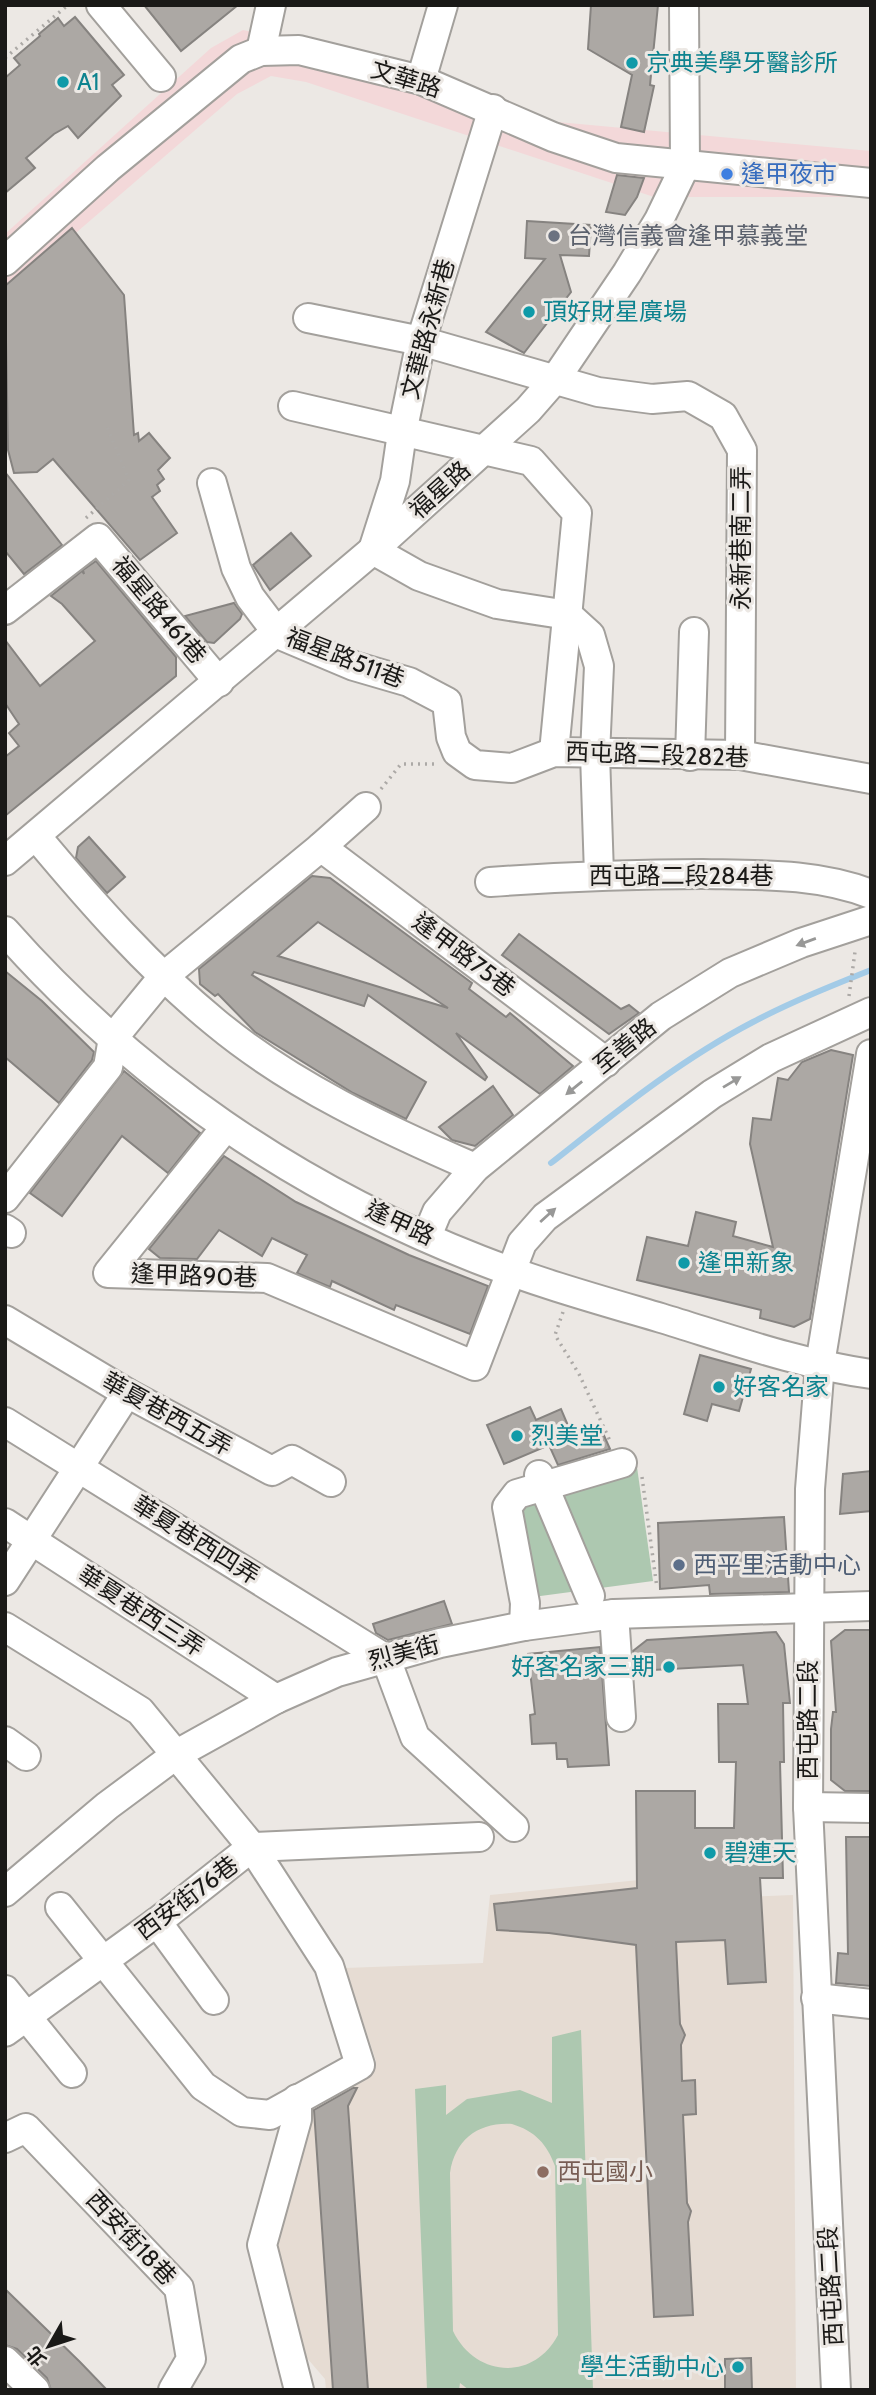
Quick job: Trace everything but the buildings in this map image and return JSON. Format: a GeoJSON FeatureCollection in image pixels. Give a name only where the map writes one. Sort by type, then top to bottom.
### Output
{"type":"FeatureCollection","features":[{"type":"Feature","properties":{"kind":"street"},"geometry":{"type":"LineString","coordinates":[[101,5],[161,77]]}},
{"type":"Feature","properties":{"kind":"street"},"geometry":{"type":"LineString","coordinates":[[261,51],[271,5]]}},
{"type":"Feature","properties":{"kind":"street"},"geometry":{"type":"LineString","coordinates":[[421,80],[443,5]]}},
{"type":"Feature","properties":{"kind":"street","name":"福星路"},"geometry":{"type":"LineString","coordinates":[[5,861],[278,634],[484,450],[556,378],[633,262],[685,166],[684,5]]}},
{"type":"Feature","properties":{"kind":"street","name":"文華路"},"geometry":{"type":"LineString","coordinates":[[5,261],[79,192],[241,59],[261,51],[299,50],[421,80],[553,137],[616,158],[871,183]]}},
{"type":"Feature","properties":{"kind":"street","name":"文華路永新巷"},"geometry":{"type":"LineString","coordinates":[[373,550],[396,481],[402,433],[421,341],[493,109]]}},
{"type":"Feature","properties":{"kind":"street","name":"永新巷南二弄"},"geometry":{"type":"LineString","coordinates":[[309,318],[421,341],[598,392],[652,399],[688,396],[723,416],[742,450],[740,755]]}},
{"type":"Feature","properties":{"kind":"street"},"geometry":{"type":"LineString","coordinates":[[293,405],[402,433],[531,461],[577,513],[554,752]]}},
{"type":"Feature","properties":{"kind":"street","name":"福星路511巷"},"geometry":{"type":"LineString","coordinates":[[212,483],[236,568],[250,597],[278,634],[354,666],[409,682],[447,702],[451,737],[457,752],[475,765]]}},
{"type":"Feature","properties":{"kind":"street"},"geometry":{"type":"LineString","coordinates":[[5,610],[97,538]]}},
{"type":"Feature","properties":{"kind":"street","name":"福星路461巷"},"geometry":{"type":"LineString","coordinates":[[97,538],[219,682]]}},
{"type":"Feature","properties":{"kind":"street"},"geometry":{"type":"LineString","coordinates":[[373,550],[419,576],[497,604],[568,615],[590,635],[599,666],[595,754],[599,874]]}},
{"type":"Feature","properties":{"kind":"street"},"geometry":{"type":"LineString","coordinates":[[690,755],[694,632]]}},
{"type":"Feature","properties":{"kind":"street","name":"西屯路二段282巷"},"geometry":{"type":"LineString","coordinates":[[475,765],[512,768],[554,752],[740,755],[871,779]]}},
{"type":"Feature","properties":{"kind":"street"},"geometry":{"type":"LineString","coordinates":[[5,1198],[107,1067],[113,1038],[163,977],[366,807]]}},
{"type":"Feature","properties":{"kind":"street"},"geometry":{"type":"LineString","coordinates":[[36,836],[78,886],[163,977],[217,1024],[306,1084],[400,1134],[475,1168]]}},
{"type":"Feature","properties":{"kind":"street","name":"逢甲路75巷"},"geometry":{"type":"LineString","coordinates":[[321,847],[606,1062]]}},
{"type":"Feature","properties":{"kind":"street","name":"西屯路二段284巷"},"geometry":{"type":"LineString","coordinates":[[490,882],[599,874],[779,875],[848,886],[871,894]]}},
{"type":"Feature","properties":{"kind":"street","name":"至善路"},"geometry":{"type":"LineString","coordinates":[[426,1236],[437,1212],[475,1168],[662,1016],[730,973],[801,943],[871,920]]}},
{"type":"Feature","properties":{"kind":"street","name":"逢甲路"},"geometry":{"type":"LineString","coordinates":[[5,931],[66,996],[113,1038],[225,1128],[331,1191],[426,1236],[511,1271],[820,1364],[871,1374]]}},
{"type":"Feature","properties":{"kind":"street"},"geometry":{"type":"LineString","coordinates":[[511,1271],[522,1243],[545,1217],[666,1126],[771,1058],[859,1006]]}},
{"type":"Feature","properties":{"kind":"street","name":"西屯路二段"},"geometry":{"type":"LineString","coordinates":[[836,2390],[808,1807],[810,1489],[820,1364],[863,1148],[871,1054]]}},
{"type":"Feature","properties":{"kind":"street","name":"逢甲路90巷"},"geometry":{"type":"LineString","coordinates":[[225,1128],[108,1273],[267,1278],[475,1366],[511,1271]]}},
{"type":"Feature","properties":{"kind":"street","name":"華夏巷西五弄"},"geometry":{"type":"LineString","coordinates":[[5,1320],[127,1393],[272,1471],[292,1460],[331,1482]]}},
{"type":"Feature","properties":{"kind":"street"},"geometry":{"type":"LineString","coordinates":[[5,1581],[127,1393]]}},
{"type":"Feature","properties":{"kind":"street","name":"華夏巷西四弄"},"geometry":{"type":"LineString","coordinates":[[5,1422],[386,1659]]}},
{"type":"Feature","properties":{"kind":"street"},"geometry":{"type":"LineString","coordinates":[[524,1626],[525,1604],[506,1507],[517,1494],[541,1480],[622,1463]]}},
{"type":"Feature","properties":{"kind":"street"},"geometry":{"type":"LineString","coordinates":[[541,1480],[590,1597]]}},
{"type":"Feature","properties":{"kind":"street","name":"華夏巷西三弄"},"geometry":{"type":"LineString","coordinates":[[5,1524],[276,1699]]}},
{"type":"Feature","properties":{"kind":"street","name":"烈美街"},"geometry":{"type":"LineString","coordinates":[[5,1892],[107,1806],[177,1754],[276,1699],[337,1672],[440,1643],[524,1626],[614,1614],[871,1606]]}},
{"type":"Feature","properties":{"kind":"street"},"geometry":{"type":"LineString","coordinates":[[614,1614],[621,1717]]}},
{"type":"Feature","properties":{"kind":"street"},"geometry":{"type":"LineString","coordinates":[[5,1627],[140,1711],[177,1754],[252,1847],[329,1966],[360,2065],[270,2115],[257,2116],[242,2112],[203,2086],[60,1906]]}},
{"type":"Feature","properties":{"kind":"street"},"geometry":{"type":"LineString","coordinates":[[386,1659],[415,1737],[514,1828]]}},
{"type":"Feature","properties":{"kind":"street"},"geometry":{"type":"LineString","coordinates":[[808,1807],[871,1808]]}},
{"type":"Feature","properties":{"kind":"street","name":"西安街76巷"},"geometry":{"type":"LineString","coordinates":[[16,2024],[157,1922],[252,1847],[479,1837]]}},
{"type":"Feature","properties":{"kind":"street"},"geometry":{"type":"LineString","coordinates":[[157,1922],[214,2000]]}},
{"type":"Feature","properties":{"kind":"street"},"geometry":{"type":"LineString","coordinates":[[5,1990],[16,2024],[72,2073]]}},
{"type":"Feature","properties":{"kind":"street"},"geometry":{"type":"LineString","coordinates":[[816,1998],[871,2004]]}},
{"type":"Feature","properties":{"kind":"street"},"geometry":{"type":"LineString","coordinates":[[297,2099],[297,2119],[262,2245],[299,2390]]}},
{"type":"Feature","properties":{"kind":"street","name":"西安街18巷"},"geometry":{"type":"LineString","coordinates":[[5,2137],[26,2127],[179,2288],[191,2359],[173,2390]]}},
{"type":"Feature","properties":{"kind":"street"},"geometry":{"type":"LineString","coordinates":[[5,2361],[35,2390]]}},
{"type":"Feature","properties":{"kind":"path"},"geometry":{"type":"LineString","coordinates":[[5,58],[68,5]]}},
{"type":"Feature","properties":{"kind":"path"},"geometry":{"type":"LineString","coordinates":[[97,538],[85,516],[130,480],[107,428]]}},
{"type":"Feature","properties":{"kind":"path"},"geometry":{"type":"LineString","coordinates":[[366,807],[401,764],[475,765]]}},
{"type":"Feature","properties":{"kind":"path"},"geometry":{"type":"LineString","coordinates":[[855,952],[859,1006]]}},
{"type":"Feature","properties":{"kind":"path"},"geometry":{"type":"LineString","coordinates":[[572,1291],[555,1335],[579,1374],[622,1463],[639,1464],[657,1590]]}},
{"type":"Feature","properties":{"kind":"shaded area","name":"逢甲夜市"},"geometry":{"type":"Polygon","coordinates":[[[243,30],[393,62],[525,119],[871,151],[871,197],[654,197],[306,82],[271,76],[237,94],[5,294],[5,234],[211,48],[243,30]]]}},
{"type":"Feature","properties":{"kind":"shaded area","name":"西屯國小"},"geometry":{"type":"Polygon","coordinates":[[[639,1880],[639,1901],[793,1895],[796,2390],[326,2390],[325,2379],[300,2350],[275,2243],[308,2100],[376,2061],[345,1968],[483,1963],[490,1895],[639,1880]]]}},
{"type":"Feature","properties":{"kind":"green space"},"geometry":{"type":"Polygon","coordinates":[[[637,1467],[653,1581],[533,1597],[520,1497],[637,1467]]]}},
{"type":"Feature","properties":{"kind":"green space"},"geometry":{"type":"Polygon","coordinates":[[[581,2030],[593,2390],[469,2390],[460,2383],[459,2390],[427,2390],[415,2089],[446,2085],[446,2115],[467,2099],[520,2090],[552,2103],[552,2037],[581,2030]],[[512,2124],[489,2126],[470,2135],[457,2151],[450,2173],[453,2331],[475,2358],[504,2368],[520,2367],[534,2361],[558,2335],[555,2166],[539,2139],[512,2124]]]}},
{"type":"Feature","properties":{"kind":"waterway"},"geometry":{"type":"LineString","coordinates":[[551,1163],[649,1088],[726,1037],[782,1008],[871,970]]}},
{"type":"Feature","properties":{"kind":"place","name":"京典美學牙醫診所"},"geometry":{"type":"Point","coordinates":[632,63]}},
{"type":"Feature","properties":{"kind":"place","name":"A1"},"geometry":{"type":"Point","coordinates":[63,82]}},
{"type":"Feature","properties":{"kind":"place","name":"逢甲夜市"},"geometry":{"type":"Point","coordinates":[727,174]}},
{"type":"Feature","properties":{"kind":"place","name":"台灣信義會逢甲慕義堂"},"geometry":{"type":"Point","coordinates":[554,236]}},
{"type":"Feature","properties":{"kind":"place","name":"頂好財星廣場"},"geometry":{"type":"Point","coordinates":[529,312]}},
{"type":"Feature","properties":{"kind":"place","name":"逢甲新象"},"geometry":{"type":"Point","coordinates":[684,1263]}},
{"type":"Feature","properties":{"kind":"place","name":"好客名家"},"geometry":{"type":"Point","coordinates":[719,1387]}},
{"type":"Feature","properties":{"kind":"place","name":"烈美堂"},"geometry":{"type":"Point","coordinates":[517,1436]}},
{"type":"Feature","properties":{"kind":"place","name":"西平里活動中心"},"geometry":{"type":"Point","coordinates":[679,1565]}},
{"type":"Feature","properties":{"kind":"place","name":"好客名家三期"},"geometry":{"type":"Point","coordinates":[669,1667]}},
{"type":"Feature","properties":{"kind":"place","name":"碧連天"},"geometry":{"type":"Point","coordinates":[710,1853]}},
{"type":"Feature","properties":{"kind":"place","name":"西屯國小"},"geometry":{"type":"Point","coordinates":[543,2172]}},
{"type":"Feature","properties":{"kind":"place","name":"學生活動中心"},"geometry":{"type":"Point","coordinates":[738,2367]}}]}
